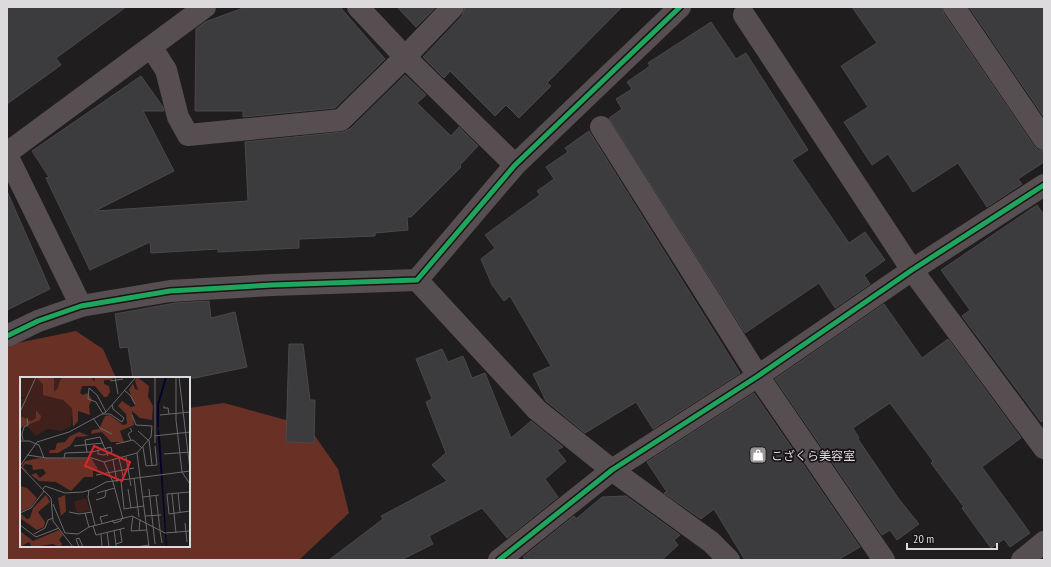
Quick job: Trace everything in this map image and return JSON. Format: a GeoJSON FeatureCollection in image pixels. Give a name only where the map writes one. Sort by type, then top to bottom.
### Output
{"type":"FeatureCollection","features":[{"type":"Feature","properties":{"kind":"street"},"geometry":{"type":"LineString","coordinates":[[81,306],[7,154],[152,48],[205,7]]}},
{"type":"Feature","properties":{"kind":"street"},"geometry":{"type":"LineString","coordinates":[[358,7],[405,57],[515,165]]}},
{"type":"Feature","properties":{"kind":"street"},"geometry":{"type":"LineString","coordinates":[[152,48],[166,70],[178,117],[188,135],[341,120],[453,7]]}},
{"type":"Feature","properties":{"kind":"street"},"geometry":{"type":"LineString","coordinates":[[7,336],[38,321],[81,306],[170,291],[272,285],[417,280],[515,165],[680,7]]}},
{"type":"Feature","properties":{"kind":"street"},"geometry":{"type":"LineString","coordinates":[[954,7],[1044,139]]}},
{"type":"Feature","properties":{"kind":"street"},"geometry":{"type":"LineString","coordinates":[[744,15],[912,270],[1044,448]]}},
{"type":"Feature","properties":{"kind":"street"},"geometry":{"type":"LineString","coordinates":[[601,127],[758,376],[884,560]]}},
{"type":"Feature","properties":{"kind":"street"},"geometry":{"type":"LineString","coordinates":[[499,560],[612,470],[758,376],[912,270],[1044,185]]}},
{"type":"Feature","properties":{"kind":"street"},"geometry":{"type":"LineString","coordinates":[[417,280],[536,410],[612,470],[711,542],[729,560]]}},
{"type":"Feature","properties":{"kind":"street"},"geometry":{"type":"LineString","coordinates":[[1023,560],[1044,542]]}},
{"type":"Feature","properties":{"kind":"shaded area"},"geometry":{"type":"Polygon","coordinates":[[[76,331],[103,349],[116,377],[20,377],[20,547],[190,547],[190,408],[224,403],[308,426],[338,469],[349,513],[299,560],[7,560],[7,348],[17,343],[76,331]]]}},
{"type":"Feature","properties":{"kind":"building"},"geometry":{"type":"Polygon","coordinates":[[[7,7],[126,7],[56,58],[61,65],[7,104],[7,7]]]}},
{"type":"Feature","properties":{"kind":"building"},"geometry":{"type":"Polygon","coordinates":[[[246,7],[340,7],[385,59],[335,108],[243,117],[243,111],[195,111],[196,29],[205,22],[246,7]]]}},
{"type":"Feature","properties":{"kind":"building"},"geometry":{"type":"Polygon","coordinates":[[[397,7],[436,7],[416,27],[397,7]]]}},
{"type":"Feature","properties":{"kind":"building"},"geometry":{"type":"Polygon","coordinates":[[[465,7],[622,7],[547,83],[551,86],[519,118],[506,105],[495,116],[450,71],[444,78],[423,57],[462,16],[465,7]]]}},
{"type":"Feature","properties":{"kind":"building"},"geometry":{"type":"Polygon","coordinates":[[[852,7],[942,7],[944,14],[1034,146],[1038,150],[1044,151],[1044,162],[1018,179],[1022,184],[987,207],[958,163],[913,192],[888,154],[872,165],[844,122],[868,107],[841,66],[877,43],[852,7]]]}},
{"type":"Feature","properties":{"kind":"building"},"geometry":{"type":"Polygon","coordinates":[[[969,7],[1044,7],[1044,117],[969,7]]]}},
{"type":"Feature","properties":{"kind":"building"},"geometry":{"type":"Polygon","coordinates":[[[711,22],[736,59],[746,53],[808,150],[792,160],[849,243],[865,232],[885,260],[864,275],[870,284],[835,308],[819,283],[745,333],[609,118],[622,109],[616,99],[632,89],[627,82],[650,66],[648,63],[711,22]]]}},
{"type":"Feature","properties":{"kind":"building"},"geometry":{"type":"Polygon","coordinates":[[[405,75],[426,95],[417,103],[451,136],[459,127],[478,146],[460,165],[461,167],[411,217],[407,217],[408,230],[375,233],[375,236],[299,239],[299,248],[218,252],[218,249],[151,253],[150,242],[90,270],[46,178],[49,177],[32,151],[141,76],[163,107],[164,111],[143,111],[174,171],[95,211],[248,201],[245,142],[343,132],[350,129],[405,75]]]}},
{"type":"Feature","properties":{"kind":"building"},"geometry":{"type":"Polygon","coordinates":[[[589,131],[740,373],[653,429],[636,402],[585,433],[546,401],[533,374],[551,366],[510,296],[504,301],[492,285],[481,259],[495,248],[485,235],[540,195],[537,191],[554,179],[546,167],[568,152],[565,148],[589,131]]]}},
{"type":"Feature","properties":{"kind":"building"},"geometry":{"type":"Polygon","coordinates":[[[7,191],[50,289],[7,310],[7,191]]]}},
{"type":"Feature","properties":{"kind":"building"},"geometry":{"type":"Polygon","coordinates":[[[1037,205],[1044,215],[1044,420],[1041,422],[962,316],[970,310],[941,270],[1037,205]]]}},
{"type":"Feature","properties":{"kind":"building"},"geometry":{"type":"Polygon","coordinates":[[[209,301],[211,318],[235,312],[247,367],[195,378],[133,377],[128,347],[120,348],[115,314],[175,303],[209,301]]]}},
{"type":"Feature","properties":{"kind":"building"},"geometry":{"type":"Polygon","coordinates":[[[884,304],[922,358],[948,339],[1021,438],[982,467],[1030,533],[1010,547],[1004,539],[991,548],[962,508],[964,507],[931,463],[933,461],[890,403],[853,428],[859,438],[858,439],[898,498],[919,524],[897,540],[890,530],[882,535],[775,379],[884,304]]]}},
{"type":"Feature","properties":{"kind":"building"},"geometry":{"type":"Polygon","coordinates":[[[289,344],[303,344],[310,400],[315,400],[314,443],[286,442],[289,344]]]}},
{"type":"Feature","properties":{"kind":"building"},"geometry":{"type":"Polygon","coordinates":[[[442,349],[448,362],[463,356],[472,378],[485,373],[511,438],[531,421],[563,447],[557,450],[566,461],[545,479],[558,497],[507,538],[482,508],[429,536],[433,544],[401,560],[329,560],[383,519],[381,516],[447,481],[432,465],[446,453],[426,402],[432,399],[416,359],[442,349]]]}},
{"type":"Feature","properties":{"kind":"building"},"geometry":{"type":"Polygon","coordinates":[[[754,393],[860,547],[838,560],[745,560],[714,509],[701,519],[664,493],[667,492],[647,462],[754,393]]]}},
{"type":"Feature","properties":{"kind":"building"},"geometry":{"type":"Polygon","coordinates":[[[626,496],[680,535],[674,540],[678,545],[662,560],[526,560],[523,557],[574,516],[576,519],[602,497],[626,496]]]}},
{"type":"Feature","properties":{"kind":"cycle path"},"geometry":{"type":"LineString","coordinates":[[7,336],[38,321],[81,306],[170,291],[272,285],[417,280],[515,165],[680,7]]}},
{"type":"Feature","properties":{"kind":"cycle path"},"geometry":{"type":"LineString","coordinates":[[499,560],[612,470],[758,376],[912,270],[1044,185]]}},
{"type":"Feature","properties":{"kind":"place","name":"こざくら美容室"},"geometry":{"type":"Point","coordinates":[758,455]}}]}
